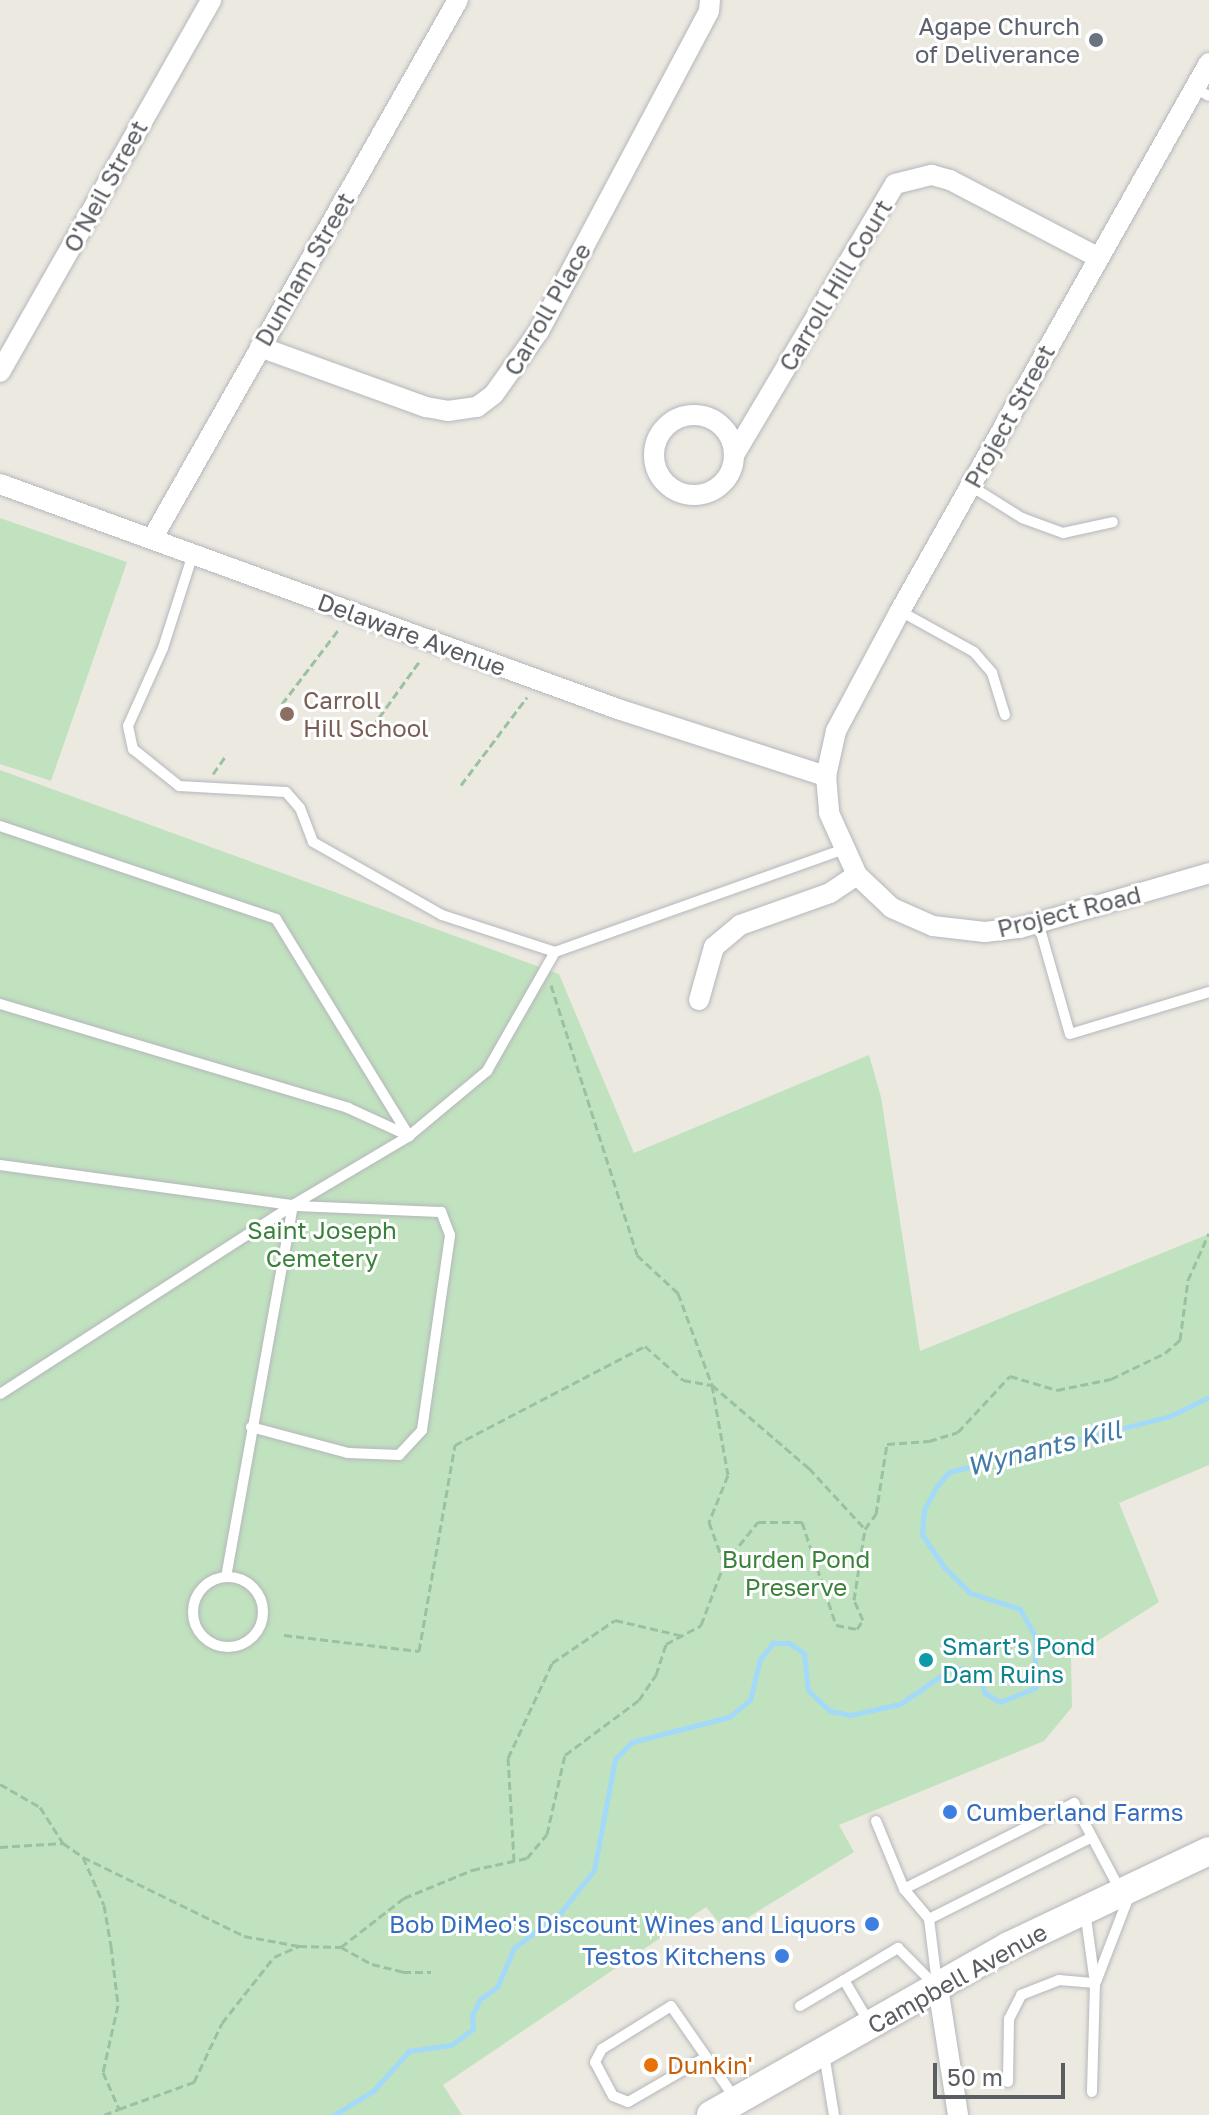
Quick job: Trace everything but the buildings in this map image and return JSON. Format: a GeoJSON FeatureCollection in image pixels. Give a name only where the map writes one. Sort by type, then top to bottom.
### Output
{"type":"FeatureCollection","features":[{"type":"Feature","properties":{"kind":"street","name":"O'Neil Street"},"geometry":{"type":"LineString","coordinates":[[0,372],[211,0]]}},
{"type":"Feature","properties":{"kind":"street","name":"Dunham Street"},"geometry":{"type":"LineString","coordinates":[[152,539],[458,0]]}},
{"type":"Feature","properties":{"kind":"street","name":"Carroll Place"},"geometry":{"type":"LineString","coordinates":[[260,347],[426,407],[477,407],[494,394],[539,331],[709,11],[710,0]]}},
{"type":"Feature","properties":{"kind":"street","name":"Project Street"},"geometry":{"type":"LineString","coordinates":[[826,776],[836,731],[900,611],[1097,257],[1202,92],[1209,63]]}},
{"type":"Feature","properties":{"kind":"street","name":"Carroll Hill Court"},"geometry":{"type":"LineString","coordinates":[[734,455],[726,430],[704,415],[690,414],[666,425],[653,449],[658,474],[678,492],[691,495],[716,488],[732,468],[734,455],[895,184],[914,176],[950,180],[1097,257]]}},
{"type":"Feature","properties":{"kind":"street","name":"Delaware Avenue"},"geometry":{"type":"LineString","coordinates":[[0,484],[618,709],[826,776]]}},
{"type":"Feature","properties":{"kind":"street","name":"Project Road"},"geometry":{"type":"LineString","coordinates":[[826,776],[829,813],[842,850],[857,875],[892,908],[933,926],[985,932],[1038,922],[1209,873]]}},
{"type":"Feature","properties":{"kind":"street"},"geometry":{"type":"LineString","coordinates":[[699,1000],[714,947],[740,925],[830,893],[857,875]]}},
{"type":"Feature","properties":{"kind":"street","name":"Campbell Avenue"},"geometry":{"type":"LineString","coordinates":[[711,2115],[938,1987],[1085,1909],[1209,1851]]}},
{"type":"Feature","properties":{"kind":"street"},"geometry":{"type":"LineString","coordinates":[[938,1987],[958,2115]]}},
{"type":"Feature","properties":{"kind":"lane"},"geometry":{"type":"LineString","coordinates":[[971,486],[1053,531],[1113,522]]}},
{"type":"Feature","properties":{"kind":"lane"},"geometry":{"type":"LineString","coordinates":[[193,554],[163,648],[127,733],[133,749],[179,786],[286,792],[300,808],[313,842],[442,915],[555,952],[842,850]]}},
{"type":"Feature","properties":{"kind":"lane"},"geometry":{"type":"LineString","coordinates":[[900,611],[974,652],[992,673],[1005,715]]}},
{"type":"Feature","properties":{"kind":"lane"},"geometry":{"type":"LineString","coordinates":[[0,826],[276,919],[409,1136]]}},
{"type":"Feature","properties":{"kind":"lane"},"geometry":{"type":"LineString","coordinates":[[1038,922],[1070,1034],[1209,992]]}},
{"type":"Feature","properties":{"kind":"lane"},"geometry":{"type":"LineString","coordinates":[[0,1394],[293,1205],[409,1136],[487,1071],[555,952]]}},
{"type":"Feature","properties":{"kind":"lane"},"geometry":{"type":"LineString","coordinates":[[0,1004],[348,1108],[409,1136]]}},
{"type":"Feature","properties":{"kind":"lane"},"geometry":{"type":"LineString","coordinates":[[0,1165],[293,1205],[441,1212],[450,1235],[422,1430],[399,1455],[348,1453],[251,1427]]}},
{"type":"Feature","properties":{"kind":"lane"},"geometry":{"type":"LineString","coordinates":[[226,1576],[293,1205]]}},
{"type":"Feature","properties":{"kind":"lane"},"geometry":{"type":"LineString","coordinates":[[226,1576],[256,1589],[264,1610],[250,1639],[230,1647],[207,1640],[193,1620],[196,1596],[204,1586],[226,1576]]}},
{"type":"Feature","properties":{"kind":"lane"},"geometry":{"type":"LineString","coordinates":[[904,1889],[951,1871],[1074,1803],[1126,1889],[1095,1983]]}},
{"type":"Feature","properties":{"kind":"lane"},"geometry":{"type":"LineString","coordinates":[[876,1821],[904,1889],[929,1919],[938,1987]]}},
{"type":"Feature","properties":{"kind":"lane"},"geometry":{"type":"LineString","coordinates":[[929,1919],[997,1879],[1092,1837]]}},
{"type":"Feature","properties":{"kind":"lane"},"geometry":{"type":"LineString","coordinates":[[1085,1909],[1095,1983],[1092,2092]]}},
{"type":"Feature","properties":{"kind":"lane"},"geometry":{"type":"LineString","coordinates":[[800,2006],[898,1948],[938,1987]]}},
{"type":"Feature","properties":{"kind":"lane"},"geometry":{"type":"LineString","coordinates":[[844,1980],[871,2025]]}},
{"type":"Feature","properties":{"kind":"lane"},"geometry":{"type":"LineString","coordinates":[[1008,2082],[1009,2019],[1021,1995],[1059,1980],[1095,1983]]}},
{"type":"Feature","properties":{"kind":"lane"},"geometry":{"type":"LineString","coordinates":[[706,2057],[637,2101],[613,2096],[596,2069],[598,2055],[671,2006],[737,2101]]}},
{"type":"Feature","properties":{"kind":"lane"},"geometry":{"type":"LineString","coordinates":[[823,2052],[834,2115]]}},
{"type":"Feature","properties":{"kind":"path"},"geometry":{"type":"LineString","coordinates":[[282,704],[339,629]]}},
{"type":"Feature","properties":{"kind":"path"},"geometry":{"type":"LineString","coordinates":[[365,737],[421,659]]}},
{"type":"Feature","properties":{"kind":"path"},"geometry":{"type":"LineString","coordinates":[[461,785],[527,697]]}},
{"type":"Feature","properties":{"kind":"path"},"geometry":{"type":"LineString","coordinates":[[202,789],[227,754]]}},
{"type":"Feature","properties":{"kind":"path"},"geometry":{"type":"LineString","coordinates":[[546,969],[637,1255],[678,1293],[712,1385],[728,1475],[709,1522],[724,1564]]}},
{"type":"Feature","properties":{"kind":"path"},"geometry":{"type":"LineString","coordinates":[[341,1947],[404,1898],[472,1870],[527,1858],[547,1834],[565,1755],[639,1700],[656,1675],[666,1644],[701,1625],[724,1564],[758,1522],[802,1522],[836,1625],[857,1629],[863,1620],[854,1600],[865,1529],[876,1514],[887,1444],[929,1441],[958,1432],[1010,1376],[1057,1390],[1111,1379],[1165,1353],[1180,1340],[1188,1280],[1209,1233]]}},
{"type":"Feature","properties":{"kind":"path"},"geometry":{"type":"LineString","coordinates":[[284,1635],[419,1651],[455,1445],[645,1346],[683,1380],[712,1385],[809,1468],[865,1529]]}},
{"type":"Feature","properties":{"kind":"path"},"geometry":{"type":"LineString","coordinates":[[514,1861],[508,1758],[552,1663],[615,1620],[684,1636]]}},
{"type":"Feature","properties":{"kind":"path"},"geometry":{"type":"LineString","coordinates":[[0,1784],[40,1807],[63,1843],[83,1857],[244,1936],[299,1946],[341,1947],[372,1964],[403,1972],[431,1972]]}},
{"type":"Feature","properties":{"kind":"path"},"geometry":{"type":"LineString","coordinates":[[0,1847],[63,1843]]}},
{"type":"Feature","properties":{"kind":"path"},"geometry":{"type":"LineString","coordinates":[[83,1857],[104,1905],[111,1946],[118,2005],[103,2072],[119,2109]]}},
{"type":"Feature","properties":{"kind":"path"},"geometry":{"type":"LineString","coordinates":[[104,2115],[194,2082],[222,2023],[274,1957],[299,1946]]}},
{"type":"Feature","properties":{"kind":"green space"},"geometry":{"type":"Polygon","coordinates":[[[0,518],[127,562],[51,781],[0,764],[0,518]]]}},
{"type":"Feature","properties":{"kind":"green space"},"geometry":{"type":"Polygon","coordinates":[[[0,770],[559,974],[634,1153],[869,1055],[881,1097],[920,1351],[1209,1234],[1209,1465],[1119,1503],[1159,1602],[1071,1658],[1072,1707],[1044,1741],[839,1825],[854,1852],[726,1931],[706,1907],[443,2085],[462,2115],[0,2115],[0,770]]]}},
{"type":"Feature","properties":{"kind":"waterway","name":"Wynants Kill"},"geometry":{"type":"LineString","coordinates":[[334,2115],[373,2091],[409,2051],[451,2045],[473,2029],[472,2016],[480,1999],[497,1987],[514,1948],[561,1912],[594,1870],[615,1759],[632,1742],[729,1717],[750,1700],[760,1659],[773,1643],[789,1643],[804,1653],[808,1690],[830,1711],[851,1715],[900,1704],[948,1671],[962,1668],[977,1672],[985,1693],[1000,1702],[1035,1688],[1035,1636],[1020,1609],[970,1593],[944,1567],[922,1534],[924,1510],[936,1487],[949,1472],[1170,1416],[1209,1397]]}},
{"type":"Feature","properties":{"kind":"place","name":"Agape Church of Deliverance"},"geometry":{"type":"Point","coordinates":[1096,40]}},
{"type":"Feature","properties":{"kind":"place","name":"Carroll Hill School"},"geometry":{"type":"Point","coordinates":[287,714]}},
{"type":"Feature","properties":{"kind":"place","name":"Smart's Pond Dam Ruins"},"geometry":{"type":"Point","coordinates":[926,1660]}},
{"type":"Feature","properties":{"kind":"place","name":"Cumberland Farms"},"geometry":{"type":"Point","coordinates":[950,1812]}},
{"type":"Feature","properties":{"kind":"place","name":"Bob DiMeo's Discount Wines and Liquors"},"geometry":{"type":"Point","coordinates":[872,1924]}},
{"type":"Feature","properties":{"kind":"place","name":"Testos Kitchens"},"geometry":{"type":"Point","coordinates":[782,1956]}},
{"type":"Feature","properties":{"kind":"place","name":"Dunkin'"},"geometry":{"type":"Point","coordinates":[651,2065]}},
{"type":"Feature","properties":{"kind":"park label","name":"Saint Joseph Cemetery"},"geometry":{"type":"Point","coordinates":[322,1244]}},
{"type":"Feature","properties":{"kind":"park label","name":"Burden Pond Preserve"},"geometry":{"type":"Point","coordinates":[796,1573]}}]}
